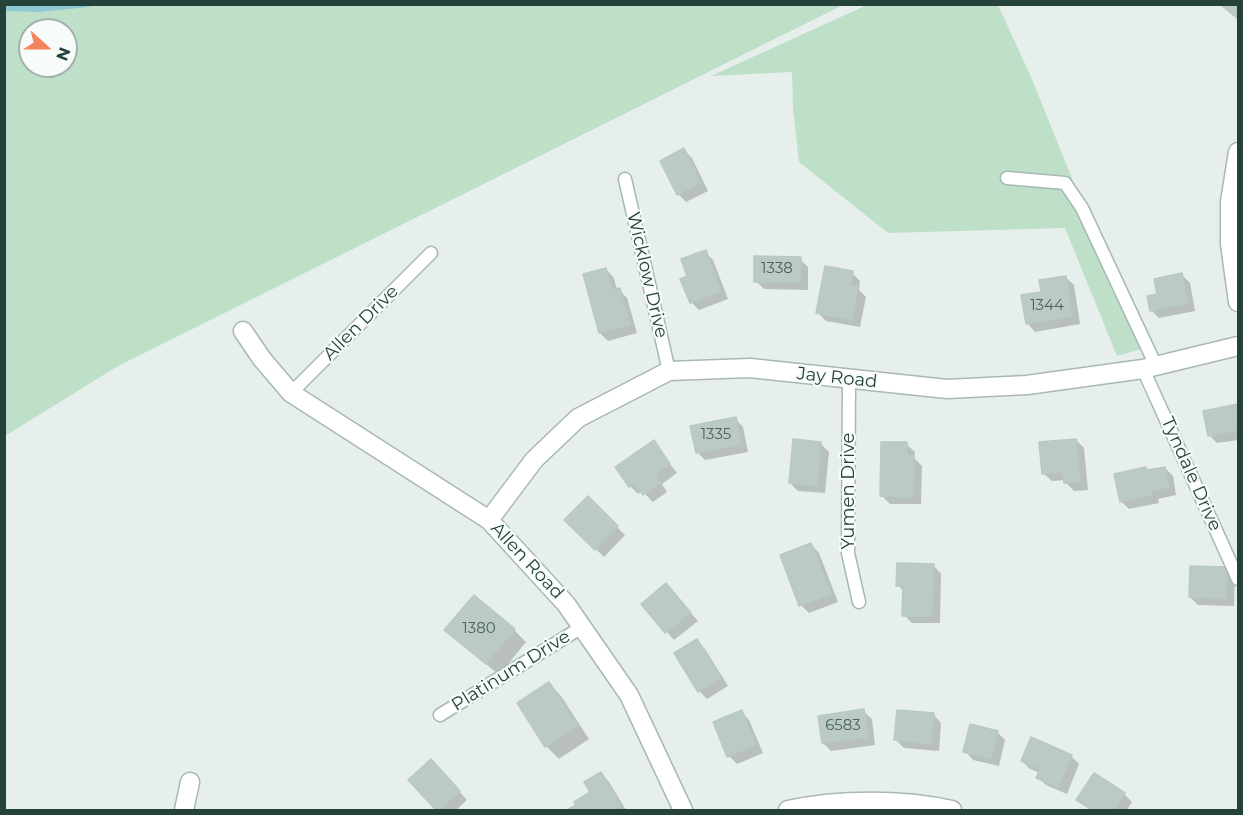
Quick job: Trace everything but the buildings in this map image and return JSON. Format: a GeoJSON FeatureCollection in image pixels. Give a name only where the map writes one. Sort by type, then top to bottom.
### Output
{"type":"FeatureCollection","features":[{"type":"Feature","properties":{"kind":"street"},"geometry":{"type":"LineString","coordinates":[[1239,152],[1231,191],[1230,244],[1239,302]]}},
{"type":"Feature","properties":{"kind":"street","name":"Allen Road"},"geometry":{"type":"LineString","coordinates":[[243,331],[262,359],[291,393],[489,520],[566,603],[629,695],[683,810]]}},
{"type":"Feature","properties":{"kind":"street","name":"Jay Road"},"geometry":{"type":"LineString","coordinates":[[489,520],[534,460],[578,418],[669,371],[750,368],[947,389],[1027,385],[1150,368],[1239,346]]}},
{"type":"Feature","properties":{"kind":"street"},"geometry":{"type":"LineString","coordinates":[[184,810],[190,782]]}},
{"type":"Feature","properties":{"kind":"street"},"geometry":{"type":"LineString","coordinates":[[788,810],[853,802],[933,806],[952,810]]}},
{"type":"Feature","properties":{"kind":"lane","name":"Tyndale Drive"},"geometry":{"type":"LineString","coordinates":[[1007,178],[1065,183],[1082,208],[1239,579]]}},
{"type":"Feature","properties":{"kind":"lane","name":"Wicklow Drive"},"geometry":{"type":"LineString","coordinates":[[625,179],[669,371]]}},
{"type":"Feature","properties":{"kind":"lane","name":"Allen Drive"},"geometry":{"type":"LineString","coordinates":[[291,393],[431,254]]}},
{"type":"Feature","properties":{"kind":"lane","name":"Yumen Drive"},"geometry":{"type":"LineString","coordinates":[[849,380],[848,553],[859,602]]}},
{"type":"Feature","properties":{"kind":"lane","name":"Platinum Drive"},"geometry":{"type":"LineString","coordinates":[[440,715],[582,627]]}},
{"type":"Feature","properties":{"kind":"green space"},"geometry":{"type":"Polygon","coordinates":[[[5,4],[843,4],[843,5],[118,366],[5,436],[5,4]]]}},
{"type":"Feature","properties":{"kind":"green space"},"geometry":{"type":"Polygon","coordinates":[[[867,5],[998,5],[1031,77],[1095,235],[1135,319],[1141,349],[1117,356],[1065,228],[888,233],[799,162],[793,109],[792,72],[711,76],[867,5]]]}},
{"type":"Feature","properties":{"kind":"waterway"},"geometry":{"type":"LineString","coordinates":[[4,8],[39,9],[88,4]]}}]}
